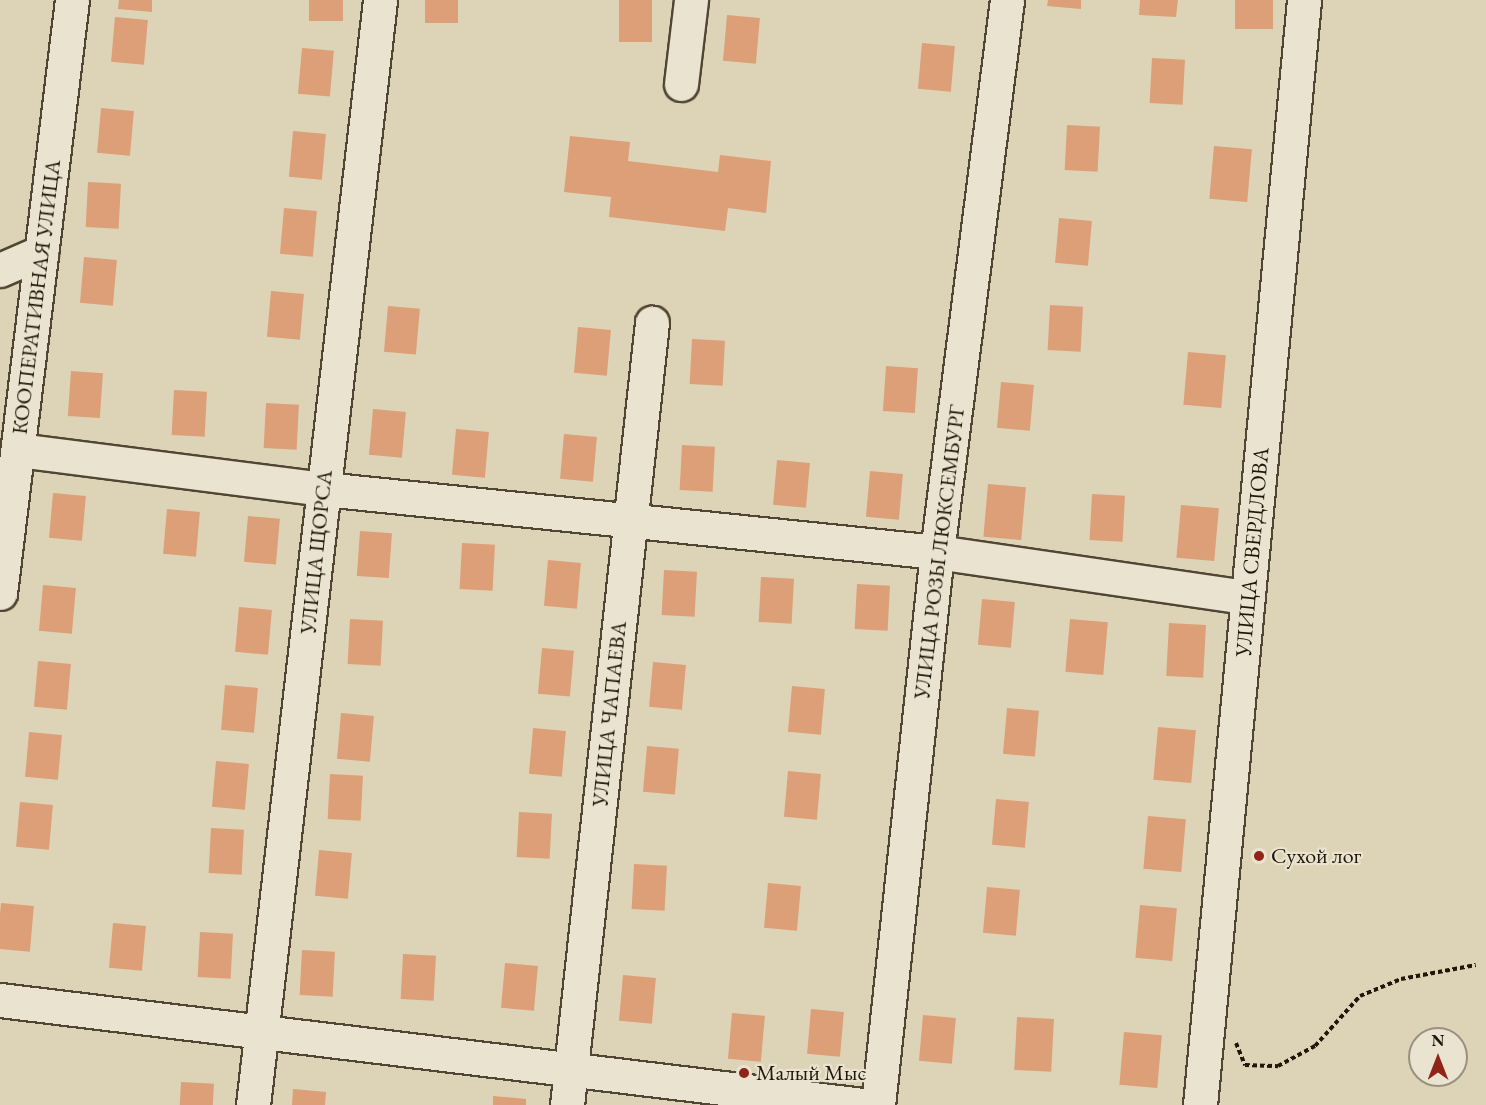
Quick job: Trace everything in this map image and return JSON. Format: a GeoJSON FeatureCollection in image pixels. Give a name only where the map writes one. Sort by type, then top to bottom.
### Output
{"type":"FeatureCollection","features":[{"type":"Feature","properties":{"kind":"street","name":"КООПЕРАТИВНАЯ УЛИЦА"},"geometry":{"type":"LineString","coordinates":[[0,593],[72,0]]}},
{"type":"Feature","properties":{"kind":"street","name":"УЛИЦА ЩОРСА"},"geometry":{"type":"LineString","coordinates":[[254,1105],[380,0]]}},
{"type":"Feature","properties":{"kind":"street"},"geometry":{"type":"LineString","coordinates":[[681,84],[691,0]]}},
{"type":"Feature","properties":{"kind":"street","name":"УЛИЦА РОЗЫ ЛЮКСЕМБУРГ"},"geometry":{"type":"LineString","coordinates":[[878,1105],[937,552],[1007,0]]}},
{"type":"Feature","properties":{"kind":"street","name":"УЛИЦА СВЕРДЛОВА"},"geometry":{"type":"LineString","coordinates":[[1200,1105],[1304,0]]}},
{"type":"Feature","properties":{"kind":"street"},"geometry":{"type":"LineString","coordinates":[[0,270],[41,252]]}},
{"type":"Feature","properties":{"kind":"street","name":"УЛИЦА ЧАПАЕВА"},"geometry":{"type":"LineString","coordinates":[[567,1105],[628,522],[652,323]]}},
{"type":"Feature","properties":{"kind":"street"},"geometry":{"type":"LineString","coordinates":[[18,450],[324,489],[937,552],[1247,597]]}},
{"type":"Feature","properties":{"kind":"street"},"geometry":{"type":"LineString","coordinates":[[0,1000],[863,1105]]}},
{"type":"Feature","properties":{"kind":"path"},"geometry":{"type":"LineString","coordinates":[[1232,1033],[1245,1065],[1278,1066],[1315,1046],[1360,996],[1401,979],[1476,965]]}},
{"type":"Feature","properties":{"kind":"building"},"geometry":{"type":"Polygon","coordinates":[[[119,0],[152,0],[152,12],[118,9],[119,0]]]}},
{"type":"Feature","properties":{"kind":"building"},"geometry":{"type":"Polygon","coordinates":[[[309,0],[343,0],[343,21],[309,21],[309,0]]]}},
{"type":"Feature","properties":{"kind":"building"},"geometry":{"type":"Polygon","coordinates":[[[425,0],[458,0],[458,23],[425,23],[425,0]]]}},
{"type":"Feature","properties":{"kind":"building"},"geometry":{"type":"Polygon","coordinates":[[[619,0],[652,0],[652,42],[619,42],[619,0]]]}},
{"type":"Feature","properties":{"kind":"building"},"geometry":{"type":"Polygon","coordinates":[[[1048,0],[1081,0],[1081,9],[1047,6],[1048,0]]]}},
{"type":"Feature","properties":{"kind":"building"},"geometry":{"type":"Polygon","coordinates":[[[1140,0],[1178,0],[1176,17],[1139,15],[1140,0]]]}},
{"type":"Feature","properties":{"kind":"building"},"geometry":{"type":"Polygon","coordinates":[[[1235,0],[1273,0],[1273,29],[1235,29],[1235,0]]]}},
{"type":"Feature","properties":{"kind":"building"},"geometry":{"type":"Polygon","coordinates":[[[727,15],[760,18],[756,64],[723,61],[727,15]]]}},
{"type":"Feature","properties":{"kind":"building"},"geometry":{"type":"Polygon","coordinates":[[[115,17],[148,20],[144,65],[111,62],[115,17]]]}},
{"type":"Feature","properties":{"kind":"building"},"geometry":{"type":"Polygon","coordinates":[[[922,43],[955,46],[951,92],[918,89],[922,43]]]}},
{"type":"Feature","properties":{"kind":"building"},"geometry":{"type":"Polygon","coordinates":[[[302,48],[334,51],[330,97],[298,94],[302,48]]]}},
{"type":"Feature","properties":{"kind":"building"},"geometry":{"type":"Polygon","coordinates":[[[1152,58],[1185,60],[1183,105],[1150,103],[1152,58]]]}},
{"type":"Feature","properties":{"kind":"building"},"geometry":{"type":"Polygon","coordinates":[[[101,108],[134,111],[130,156],[97,153],[101,108]]]}},
{"type":"Feature","properties":{"kind":"building"},"geometry":{"type":"Polygon","coordinates":[[[1067,125],[1100,127],[1098,172],[1065,170],[1067,125]]]}},
{"type":"Feature","properties":{"kind":"building"},"geometry":{"type":"Polygon","coordinates":[[[293,131],[326,134],[322,180],[289,177],[293,131]]]}},
{"type":"Feature","properties":{"kind":"building"},"geometry":{"type":"Polygon","coordinates":[[[570,136],[630,142],[628,161],[718,172],[720,155],[771,161],[766,213],[728,208],[725,231],[609,217],[611,197],[564,192],[570,136]]]}},
{"type":"Feature","properties":{"kind":"building"},"geometry":{"type":"Polygon","coordinates":[[[1214,146],[1252,149],[1247,202],[1209,199],[1214,146]]]}},
{"type":"Feature","properties":{"kind":"building"},"geometry":{"type":"Polygon","coordinates":[[[88,182],[121,184],[119,229],[86,227],[88,182]]]}},
{"type":"Feature","properties":{"kind":"building"},"geometry":{"type":"Polygon","coordinates":[[[284,208],[317,211],[313,257],[280,254],[284,208]]]}},
{"type":"Feature","properties":{"kind":"building"},"geometry":{"type":"Polygon","coordinates":[[[1059,218],[1092,221],[1088,266],[1055,263],[1059,218]]]}},
{"type":"Feature","properties":{"kind":"building"},"geometry":{"type":"Polygon","coordinates":[[[84,257],[117,260],[113,306],[80,303],[84,257]]]}},
{"type":"Feature","properties":{"kind":"building"},"geometry":{"type":"Polygon","coordinates":[[[271,291],[304,294],[300,340],[267,337],[271,291]]]}},
{"type":"Feature","properties":{"kind":"building"},"geometry":{"type":"Polygon","coordinates":[[[1050,305],[1083,307],[1081,352],[1048,350],[1050,305]]]}},
{"type":"Feature","properties":{"kind":"building"},"geometry":{"type":"Polygon","coordinates":[[[388,306],[420,309],[416,355],[384,352],[388,306]]]}},
{"type":"Feature","properties":{"kind":"building"},"geometry":{"type":"Polygon","coordinates":[[[578,327],[611,330],[607,376],[574,373],[578,327]]]}},
{"type":"Feature","properties":{"kind":"building"},"geometry":{"type":"Polygon","coordinates":[[[692,339],[725,341],[723,386],[690,384],[692,339]]]}},
{"type":"Feature","properties":{"kind":"building"},"geometry":{"type":"Polygon","coordinates":[[[1188,352],[1226,355],[1221,408],[1183,405],[1188,352]]]}},
{"type":"Feature","properties":{"kind":"building"},"geometry":{"type":"Polygon","coordinates":[[[886,366],[918,368],[915,413],[883,411],[886,366]]]}},
{"type":"Feature","properties":{"kind":"building"},"geometry":{"type":"Polygon","coordinates":[[[71,371],[103,373],[100,418],[68,416],[71,371]]]}},
{"type":"Feature","properties":{"kind":"building"},"geometry":{"type":"Polygon","coordinates":[[[1001,382],[1034,385],[1030,431],[997,428],[1001,382]]]}},
{"type":"Feature","properties":{"kind":"building"},"geometry":{"type":"Polygon","coordinates":[[[174,390],[207,392],[205,437],[172,435],[174,390]]]}},
{"type":"Feature","properties":{"kind":"building"},"geometry":{"type":"Polygon","coordinates":[[[266,403],[299,405],[297,450],[264,448],[266,403]]]}},
{"type":"Feature","properties":{"kind":"building"},"geometry":{"type":"Polygon","coordinates":[[[373,409],[406,412],[402,458],[369,455],[373,409]]]}},
{"type":"Feature","properties":{"kind":"building"},"geometry":{"type":"Polygon","coordinates":[[[456,429],[489,432],[485,478],[452,475],[456,429]]]}},
{"type":"Feature","properties":{"kind":"building"},"geometry":{"type":"Polygon","coordinates":[[[564,434],[597,437],[593,482],[560,479],[564,434]]]}},
{"type":"Feature","properties":{"kind":"building"},"geometry":{"type":"Polygon","coordinates":[[[682,445],[715,447],[713,492],[680,490],[682,445]]]}},
{"type":"Feature","properties":{"kind":"building"},"geometry":{"type":"Polygon","coordinates":[[[777,460],[810,463],[806,508],[773,505],[777,460]]]}},
{"type":"Feature","properties":{"kind":"building"},"geometry":{"type":"Polygon","coordinates":[[[870,471],[903,474],[899,520],[866,517],[870,471]]]}},
{"type":"Feature","properties":{"kind":"building"},"geometry":{"type":"Polygon","coordinates":[[[988,484],[1026,487],[1021,540],[983,537],[988,484]]]}},
{"type":"Feature","properties":{"kind":"building"},"geometry":{"type":"Polygon","coordinates":[[[53,493],[86,496],[82,541],[49,538],[53,493]]]}},
{"type":"Feature","properties":{"kind":"building"},"geometry":{"type":"Polygon","coordinates":[[[1092,494],[1125,496],[1123,542],[1090,540],[1092,494]]]}},
{"type":"Feature","properties":{"kind":"building"},"geometry":{"type":"Polygon","coordinates":[[[1181,505],[1219,508],[1214,561],[1176,558],[1181,505]]]}},
{"type":"Feature","properties":{"kind":"building"},"geometry":{"type":"Polygon","coordinates":[[[167,509],[200,512],[196,557],[163,554],[167,509]]]}},
{"type":"Feature","properties":{"kind":"building"},"geometry":{"type":"Polygon","coordinates":[[[248,516],[280,519],[276,565],[244,562],[248,516]]]}},
{"type":"Feature","properties":{"kind":"building"},"geometry":{"type":"Polygon","coordinates":[[[360,531],[392,533],[389,578],[357,576],[360,531]]]}},
{"type":"Feature","properties":{"kind":"building"},"geometry":{"type":"Polygon","coordinates":[[[462,543],[495,545],[493,591],[460,589],[462,543]]]}},
{"type":"Feature","properties":{"kind":"building"},"geometry":{"type":"Polygon","coordinates":[[[548,560],[581,563],[577,609],[544,606],[548,560]]]}},
{"type":"Feature","properties":{"kind":"building"},"geometry":{"type":"Polygon","coordinates":[[[664,570],[697,572],[695,617],[662,615],[664,570]]]}},
{"type":"Feature","properties":{"kind":"building"},"geometry":{"type":"Polygon","coordinates":[[[761,577],[794,579],[792,624],[759,622],[761,577]]]}},
{"type":"Feature","properties":{"kind":"building"},"geometry":{"type":"Polygon","coordinates":[[[857,584],[890,586],[888,631],[855,629],[857,584]]]}},
{"type":"Feature","properties":{"kind":"building"},"geometry":{"type":"Polygon","coordinates":[[[43,585],[76,588],[72,634],[39,631],[43,585]]]}},
{"type":"Feature","properties":{"kind":"building"},"geometry":{"type":"Polygon","coordinates":[[[982,599],[1015,602],[1011,648],[978,645],[982,599]]]}},
{"type":"Feature","properties":{"kind":"building"},"geometry":{"type":"Polygon","coordinates":[[[239,607],[272,610],[268,655],[235,652],[239,607]]]}},
{"type":"Feature","properties":{"kind":"building"},"geometry":{"type":"Polygon","coordinates":[[[350,619],[383,621],[381,666],[348,664],[350,619]]]}},
{"type":"Feature","properties":{"kind":"building"},"geometry":{"type":"Polygon","coordinates":[[[1070,619],[1108,622],[1103,675],[1065,672],[1070,619]]]}},
{"type":"Feature","properties":{"kind":"building"},"geometry":{"type":"Polygon","coordinates":[[[1169,623],[1206,625],[1203,678],[1166,676],[1169,623]]]}},
{"type":"Feature","properties":{"kind":"building"},"geometry":{"type":"Polygon","coordinates":[[[542,648],[574,651],[570,697],[538,694],[542,648]]]}},
{"type":"Feature","properties":{"kind":"building"},"geometry":{"type":"Polygon","coordinates":[[[38,661],[71,664],[67,710],[34,707],[38,661]]]}},
{"type":"Feature","properties":{"kind":"building"},"geometry":{"type":"Polygon","coordinates":[[[653,662],[686,665],[682,710],[649,707],[653,662]]]}},
{"type":"Feature","properties":{"kind":"building"},"geometry":{"type":"Polygon","coordinates":[[[225,685],[258,688],[254,733],[221,730],[225,685]]]}},
{"type":"Feature","properties":{"kind":"building"},"geometry":{"type":"Polygon","coordinates":[[[792,686],[825,689],[821,735],[788,732],[792,686]]]}},
{"type":"Feature","properties":{"kind":"building"},"geometry":{"type":"Polygon","coordinates":[[[1007,708],[1039,711],[1035,757],[1003,754],[1007,708]]]}},
{"type":"Feature","properties":{"kind":"building"},"geometry":{"type":"Polygon","coordinates":[[[341,713],[374,716],[370,762],[337,759],[341,713]]]}},
{"type":"Feature","properties":{"kind":"building"},"geometry":{"type":"Polygon","coordinates":[[[1158,727],[1196,730],[1191,783],[1153,780],[1158,727]]]}},
{"type":"Feature","properties":{"kind":"building"},"geometry":{"type":"Polygon","coordinates":[[[533,728],[566,731],[562,777],[529,774],[533,728]]]}},
{"type":"Feature","properties":{"kind":"building"},"geometry":{"type":"Polygon","coordinates":[[[29,732],[62,735],[58,780],[25,777],[29,732]]]}},
{"type":"Feature","properties":{"kind":"building"},"geometry":{"type":"Polygon","coordinates":[[[647,746],[679,749],[675,795],[643,792],[647,746]]]}},
{"type":"Feature","properties":{"kind":"building"},"geometry":{"type":"Polygon","coordinates":[[[216,761],[249,764],[245,810],[212,807],[216,761]]]}},
{"type":"Feature","properties":{"kind":"building"},"geometry":{"type":"Polygon","coordinates":[[[788,771],[821,774],[817,820],[784,817],[788,771]]]}},
{"type":"Feature","properties":{"kind":"building"},"geometry":{"type":"Polygon","coordinates":[[[330,774],[363,776],[361,821],[328,819],[330,774]]]}},
{"type":"Feature","properties":{"kind":"building"},"geometry":{"type":"Polygon","coordinates":[[[996,799],[1029,802],[1025,848],[992,845],[996,799]]]}},
{"type":"Feature","properties":{"kind":"building"},"geometry":{"type":"Polygon","coordinates":[[[20,802],[53,805],[49,850],[16,847],[20,802]]]}},
{"type":"Feature","properties":{"kind":"building"},"geometry":{"type":"Polygon","coordinates":[[[519,812],[552,814],[550,859],[517,857],[519,812]]]}},
{"type":"Feature","properties":{"kind":"building"},"geometry":{"type":"Polygon","coordinates":[[[1148,816],[1186,819],[1181,872],[1143,869],[1148,816]]]}},
{"type":"Feature","properties":{"kind":"building"},"geometry":{"type":"Polygon","coordinates":[[[211,828],[244,830],[242,875],[209,873],[211,828]]]}},
{"type":"Feature","properties":{"kind":"building"},"geometry":{"type":"Polygon","coordinates":[[[319,850],[352,853],[348,899],[315,896],[319,850]]]}},
{"type":"Feature","properties":{"kind":"building"},"geometry":{"type":"Polygon","coordinates":[[[634,864],[667,866],[665,911],[632,909],[634,864]]]}},
{"type":"Feature","properties":{"kind":"building"},"geometry":{"type":"Polygon","coordinates":[[[768,883],[801,886],[797,931],[764,928],[768,883]]]}},
{"type":"Feature","properties":{"kind":"building"},"geometry":{"type":"Polygon","coordinates":[[[987,887],[1020,890],[1016,936],[983,933],[987,887]]]}},
{"type":"Feature","properties":{"kind":"building"},"geometry":{"type":"Polygon","coordinates":[[[1,903],[34,906],[30,952],[0,949],[1,903]]]}},
{"type":"Feature","properties":{"kind":"building"},"geometry":{"type":"Polygon","coordinates":[[[1140,905],[1177,908],[1172,961],[1135,958],[1140,905]]]}},
{"type":"Feature","properties":{"kind":"building"},"geometry":{"type":"Polygon","coordinates":[[[113,923],[146,926],[142,971],[109,968],[113,923]]]}},
{"type":"Feature","properties":{"kind":"building"},"geometry":{"type":"Polygon","coordinates":[[[200,932],[233,934],[231,979],[198,977],[200,932]]]}},
{"type":"Feature","properties":{"kind":"building"},"geometry":{"type":"Polygon","coordinates":[[[302,950],[335,952],[333,997],[300,995],[302,950]]]}},
{"type":"Feature","properties":{"kind":"building"},"geometry":{"type":"Polygon","coordinates":[[[403,954],[436,956],[434,1001],[401,999],[403,954]]]}},
{"type":"Feature","properties":{"kind":"building"},"geometry":{"type":"Polygon","coordinates":[[[505,963],[538,966],[534,1011],[501,1008],[505,963]]]}},
{"type":"Feature","properties":{"kind":"building"},"geometry":{"type":"Polygon","coordinates":[[[623,975],[656,978],[652,1024],[619,1021],[623,975]]]}},
{"type":"Feature","properties":{"kind":"building"},"geometry":{"type":"Polygon","coordinates":[[[811,1009],[844,1012],[840,1057],[807,1054],[811,1009]]]}},
{"type":"Feature","properties":{"kind":"building"},"geometry":{"type":"Polygon","coordinates":[[[732,1013],[765,1016],[761,1062],[728,1059],[732,1013]]]}},
{"type":"Feature","properties":{"kind":"building"},"geometry":{"type":"Polygon","coordinates":[[[923,1015],[956,1018],[952,1064],[919,1061],[923,1015]]]}},
{"type":"Feature","properties":{"kind":"building"},"geometry":{"type":"Polygon","coordinates":[[[1017,1017],[1054,1019],[1051,1072],[1014,1070],[1017,1017]]]}},
{"type":"Feature","properties":{"kind":"building"},"geometry":{"type":"Polygon","coordinates":[[[1124,1032],[1162,1035],[1157,1088],[1119,1085],[1124,1032]]]}},
{"type":"Feature","properties":{"kind":"building"},"geometry":{"type":"Polygon","coordinates":[[[181,1082],[214,1084],[213,1105],[180,1105],[181,1082]]]}},
{"type":"Feature","properties":{"kind":"building"},"geometry":{"type":"Polygon","coordinates":[[[293,1089],[326,1092],[325,1105],[292,1105],[293,1089]]]}},
{"type":"Feature","properties":{"kind":"building"},"geometry":{"type":"Polygon","coordinates":[[[493,1096],[526,1099],[526,1105],[493,1105],[493,1096]]]}},
{"type":"Feature","properties":{"kind":"place","name":"Сухой лог"},"geometry":{"type":"Point","coordinates":[1259,856]}},
{"type":"Feature","properties":{"kind":"place","name":"Малый Мыс"},"geometry":{"type":"Point","coordinates":[744,1073]}}]}
